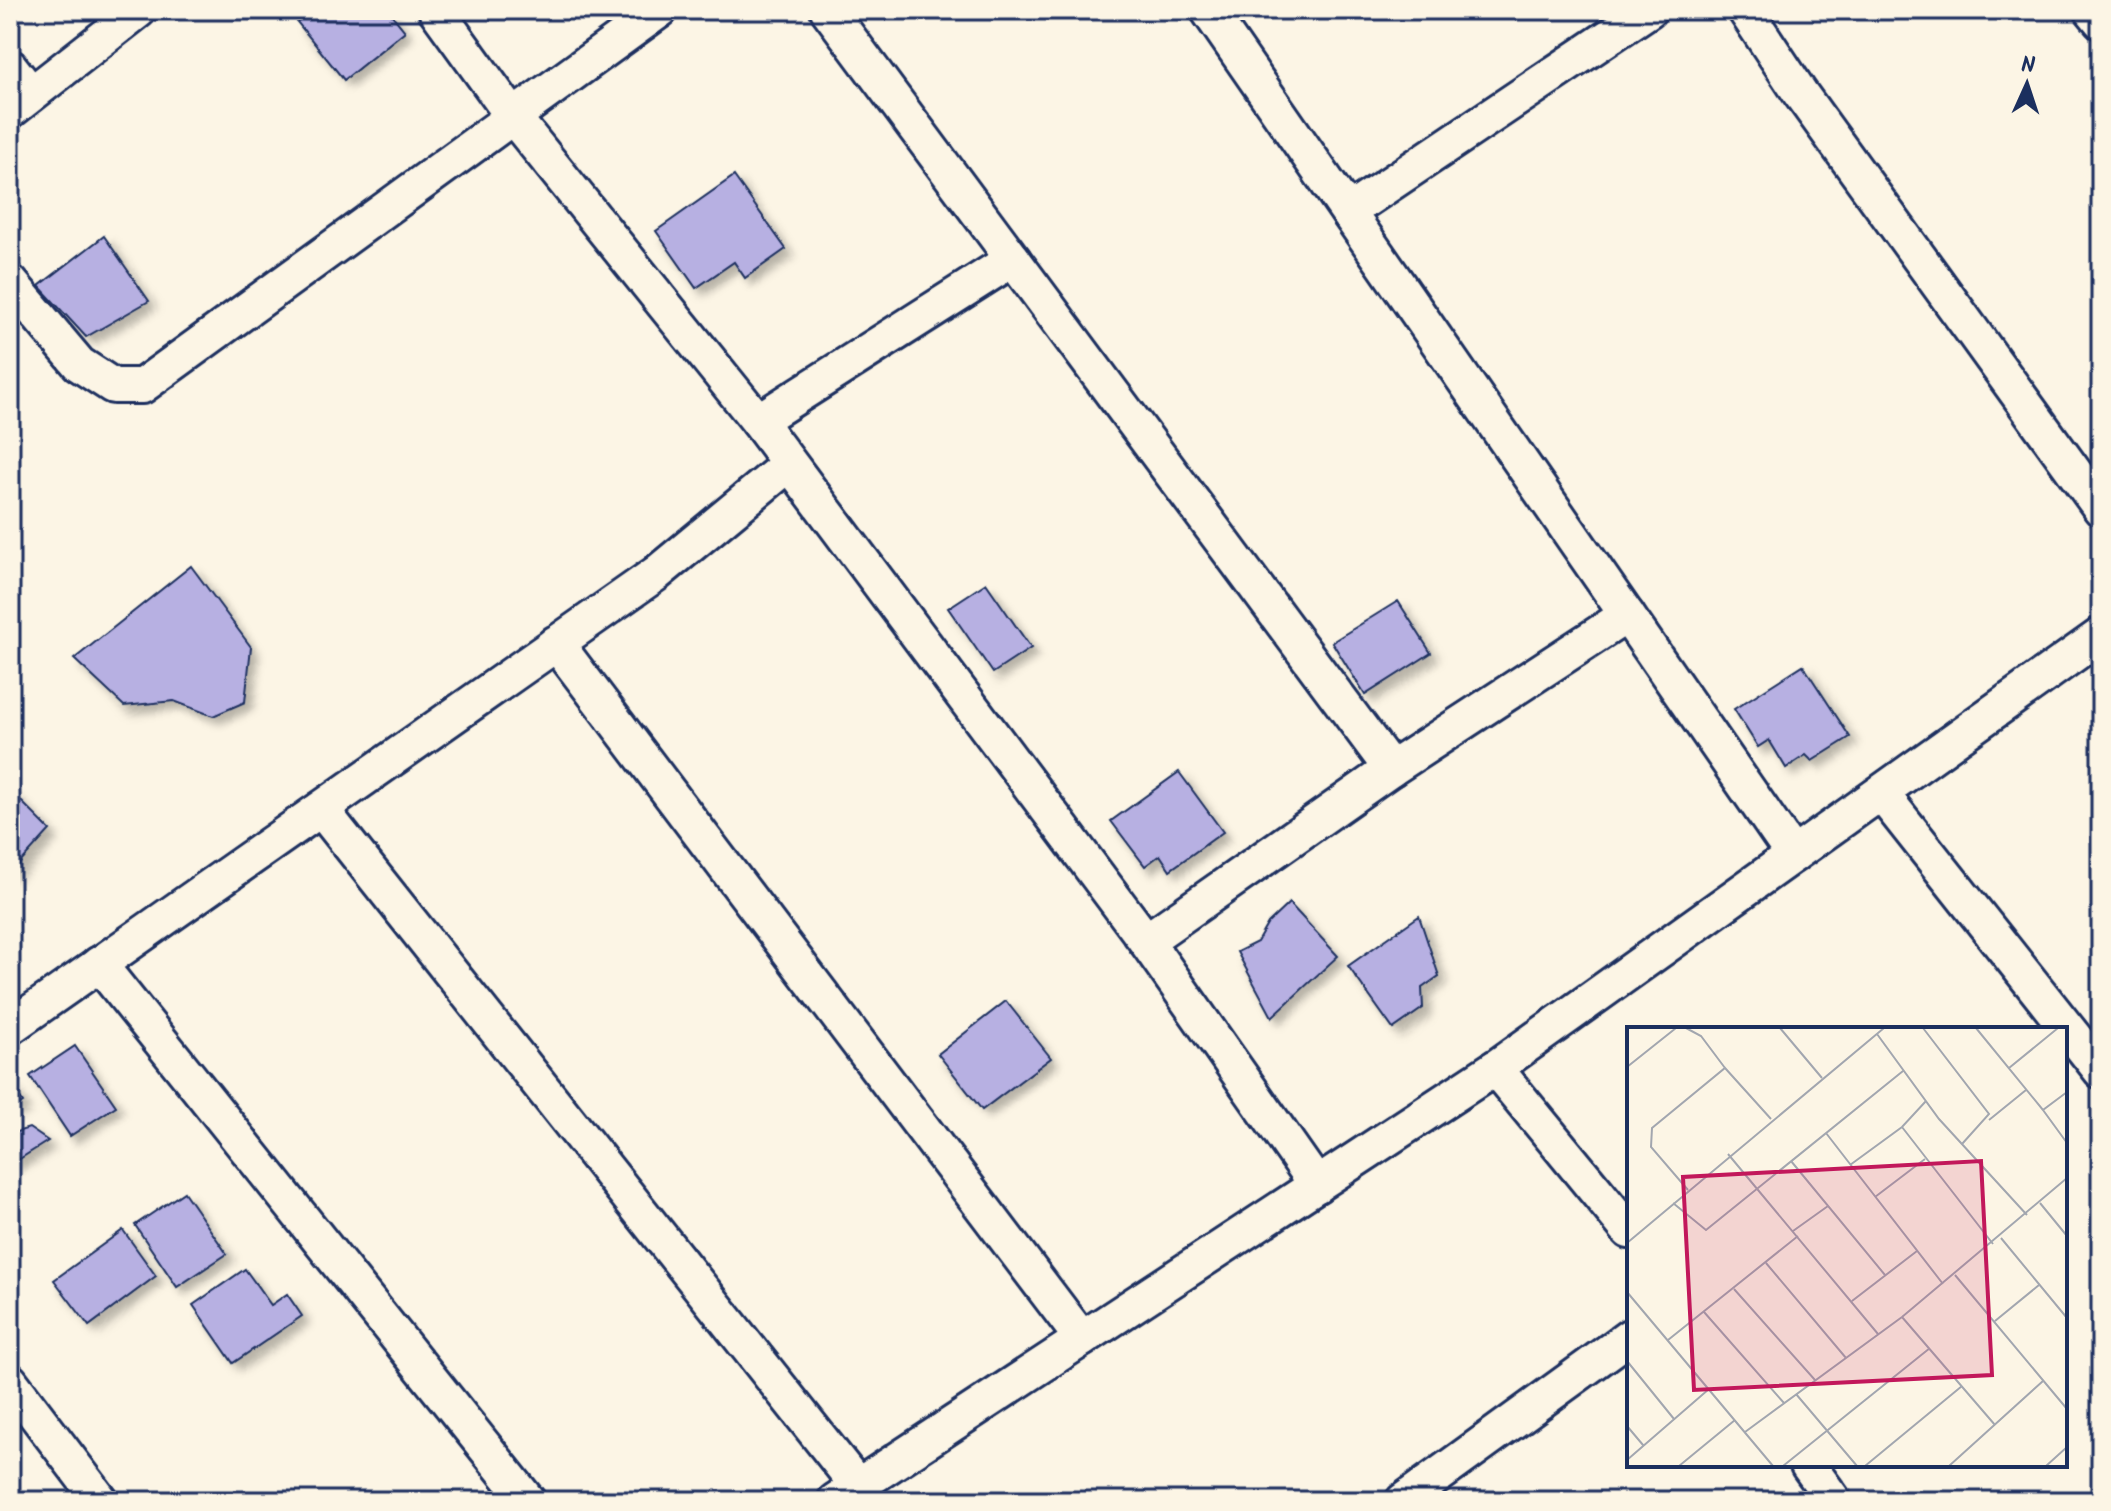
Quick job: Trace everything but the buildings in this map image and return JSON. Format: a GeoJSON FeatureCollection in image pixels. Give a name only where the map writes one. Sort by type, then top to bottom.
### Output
{"type":"FeatureCollection","features":[{"type":"Feature","properties":{"kind":"street"},"geometry":{"type":"LineString","coordinates":[[10,67],[21,103],[139,10]]}},
{"type":"Feature","properties":{"kind":"street"},"geometry":{"type":"LineString","coordinates":[[436,10],[514,118],[758,421],[1146,941],[1317,1185]]}},
{"type":"Feature","properties":{"kind":"street"},"geometry":{"type":"LineString","coordinates":[[10,282],[79,364],[113,386],[142,386],[660,10]]}},
{"type":"Feature","properties":{"kind":"street"},"geometry":{"type":"LineString","coordinates":[[828,10],[1391,769]]}},
{"type":"Feature","properties":{"kind":"street"},"geometry":{"type":"LineString","coordinates":[[1208,10],[1793,855]]}},
{"type":"Feature","properties":{"kind":"street"},"geometry":{"type":"LineString","coordinates":[[1348,212],[1649,10]]}},
{"type":"Feature","properties":{"kind":"street"},"geometry":{"type":"LineString","coordinates":[[1745,10],[1800,93],[2101,509]]}},
{"type":"Feature","properties":{"kind":"street"},"geometry":{"type":"LineString","coordinates":[[2092,10],[2101,21]]}},
{"type":"Feature","properties":{"kind":"street"},"geometry":{"type":"LineString","coordinates":[[758,421],[1013,259]]}},
{"type":"Feature","properties":{"kind":"street"},"geometry":{"type":"LineString","coordinates":[[10,1027],[657,573],[789,464]]}},
{"type":"Feature","properties":{"kind":"street"},"geometry":{"type":"LineString","coordinates":[[1146,941],[1391,769],[1627,615]]}},
{"type":"Feature","properties":{"kind":"street"},"geometry":{"type":"LineString","coordinates":[[321,809],[847,1493],[1495,1068],[2101,635]]}},
{"type":"Feature","properties":{"kind":"street"},"geometry":{"type":"LineString","coordinates":[[556,643],[1082,1339]]}},
{"type":"Feature","properties":{"kind":"street"},"geometry":{"type":"LineString","coordinates":[[1881,793],[2066,1027]]}},
{"type":"Feature","properties":{"kind":"street"},"geometry":{"type":"LineString","coordinates":[[99,964],[528,1501]]}},
{"type":"Feature","properties":{"kind":"street"},"geometry":{"type":"LineString","coordinates":[[2067,1028],[2101,1071]]}},
{"type":"Feature","properties":{"kind":"street"},"geometry":{"type":"LineString","coordinates":[[1495,1068],[1627,1229]]}},
{"type":"Feature","properties":{"kind":"street"},"geometry":{"type":"LineString","coordinates":[[1403,1501],[1627,1338]]}},
{"type":"Feature","properties":{"kind":"street"},"geometry":{"type":"LineString","coordinates":[[10,1381],[101,1501]]}},
{"type":"Feature","properties":{"kind":"street"},"geometry":{"type":"LineString","coordinates":[[1809,1467],[1834,1501]]}}]}
